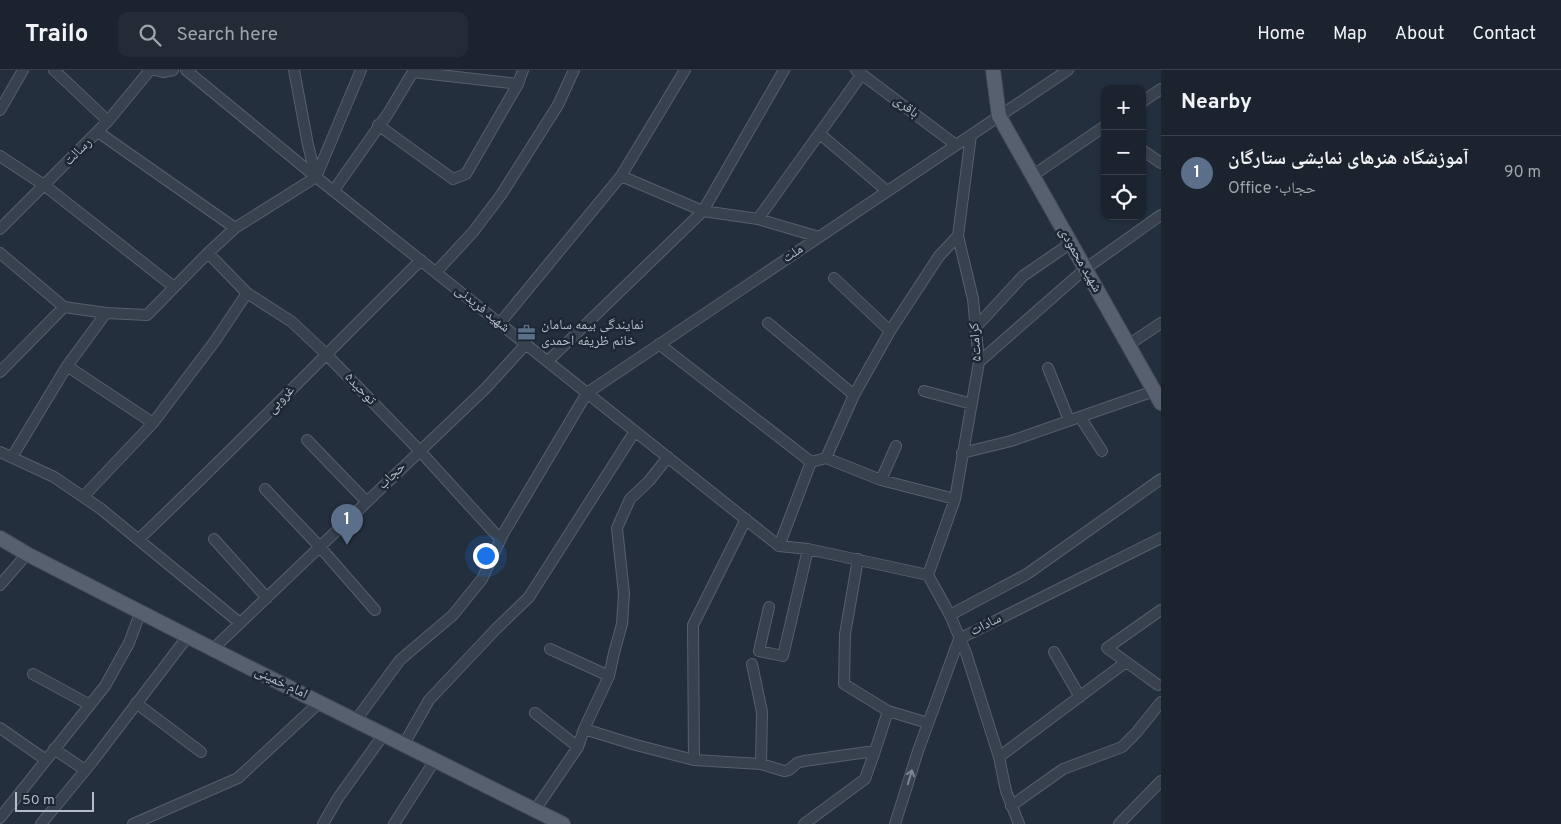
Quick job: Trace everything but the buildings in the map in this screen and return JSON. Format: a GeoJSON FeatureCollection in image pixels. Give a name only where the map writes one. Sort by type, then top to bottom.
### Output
{"type":"FeatureCollection","features":[{"type":"Feature","properties":{"kind":"main road"},"geometry":{"type":"LineString","coordinates":[[992,71],[999,116]]}},
{"type":"Feature","properties":{"kind":"main road","name":"شهید محمودی"},"geometry":{"type":"LineString","coordinates":[[999,116],[1158,397]]}},
{"type":"Feature","properties":{"kind":"main road","name":"امام خمینی"},"geometry":{"type":"LineString","coordinates":[[0,538],[27,554],[140,612],[535,810],[546,820],[564,824]]}},
{"type":"Feature","properties":{"kind":"street"},"geometry":{"type":"LineString","coordinates":[[0,110],[23,70]]}},
{"type":"Feature","properties":{"kind":"street"},"geometry":{"type":"LineString","coordinates":[[54,70],[108,121]]}},
{"type":"Feature","properties":{"kind":"street","name":"رسالت"},"geometry":{"type":"LineString","coordinates":[[1,227],[98,132],[150,70]]}},
{"type":"Feature","properties":{"kind":"street"},"geometry":{"type":"LineString","coordinates":[[155,70],[163,72],[173,70]]}},
{"type":"Feature","properties":{"kind":"street","name":"شهید فریدنی"},"geometry":{"type":"LineString","coordinates":[[186,70],[316,178],[334,190],[779,546]]}},
{"type":"Feature","properties":{"kind":"street"},"geometry":{"type":"LineString","coordinates":[[294,70],[316,178]]}},
{"type":"Feature","properties":{"kind":"street"},"geometry":{"type":"LineString","coordinates":[[0,253],[64,307],[106,313],[147,315],[235,228],[316,178],[361,70]]}},
{"type":"Feature","properties":{"kind":"street"},"geometry":{"type":"LineString","coordinates":[[378,125],[453,179],[466,174],[518,84],[523,70]]}},
{"type":"Feature","properties":{"kind":"street"},"geometry":{"type":"LineString","coordinates":[[436,272],[473,232],[502,195],[558,105],[574,70]]}},
{"type":"Feature","properties":{"kind":"street"},"geometry":{"type":"LineString","coordinates":[[500,323],[621,176],[685,70]]}},
{"type":"Feature","properties":{"kind":"street"},"geometry":{"type":"LineString","coordinates":[[548,362],[703,211],[784,70]]}},
{"type":"Feature","properties":{"kind":"street","name":"ملت"},"geometry":{"type":"LineString","coordinates":[[587,392],[1068,70]]}},
{"type":"Feature","properties":{"kind":"street"},"geometry":{"type":"LineString","coordinates":[[334,190],[389,112],[413,71],[518,84]]}},
{"type":"Feature","properties":{"kind":"street"},"geometry":{"type":"LineString","coordinates":[[758,219],[820,134],[859,72]]}},
{"type":"Feature","properties":{"kind":"street","name":"باقری"},"geometry":{"type":"LineString","coordinates":[[859,72],[956,145]]}},
{"type":"Feature","properties":{"kind":"street"},"geometry":{"type":"LineString","coordinates":[[1146,99],[1161,89]]}},
{"type":"Feature","properties":{"kind":"street"},"geometry":{"type":"LineString","coordinates":[[1032,176],[1101,129]]}},
{"type":"Feature","properties":{"kind":"street"},"geometry":{"type":"LineString","coordinates":[[98,132],[235,228]]}},
{"type":"Feature","properties":{"kind":"street"},"geometry":{"type":"LineString","coordinates":[[820,134],[887,191]]}},
{"type":"Feature","properties":{"kind":"street","name":"کرامت۵"},"geometry":{"type":"LineString","coordinates":[[928,575],[955,499],[979,362],[973,299],[958,236],[970,135]]}},
{"type":"Feature","properties":{"kind":"street"},"geometry":{"type":"LineString","coordinates":[[1146,152],[1160,160]]}},
{"type":"Feature","properties":{"kind":"street"},"geometry":{"type":"LineString","coordinates":[[0,156],[44,185],[174,288]]}},
{"type":"Feature","properties":{"kind":"street"},"geometry":{"type":"LineString","coordinates":[[621,176],[703,211],[758,219],[819,237]]}},
{"type":"Feature","properties":{"kind":"street"},"geometry":{"type":"LineString","coordinates":[[979,362],[1086,270],[1161,215]]}},
{"type":"Feature","properties":{"kind":"street"},"geometry":{"type":"LineString","coordinates":[[826,458],[854,395],[890,332],[939,256],[958,236]]}},
{"type":"Feature","properties":{"kind":"street"},"geometry":{"type":"LineString","coordinates":[[975,328],[1023,276],[1071,244]]}},
{"type":"Feature","properties":{"kind":"street","name":"توحید۵"},"geometry":{"type":"LineString","coordinates":[[208,253],[246,293],[292,322],[326,354],[419,450],[500,539]]}},
{"type":"Feature","properties":{"kind":"street","name":"غروبی"},"geometry":{"type":"LineString","coordinates":[[139,539],[231,452],[421,260]]}},
{"type":"Feature","properties":{"kind":"street"},"geometry":{"type":"LineString","coordinates":[[834,278],[890,332]]}},
{"type":"Feature","properties":{"kind":"street"},"geometry":{"type":"LineString","coordinates":[[83,497],[153,423],[215,341],[246,293]]}},
{"type":"Feature","properties":{"kind":"street"},"geometry":{"type":"LineString","coordinates":[[0,372],[64,307]]}},
{"type":"Feature","properties":{"kind":"street"},"geometry":{"type":"LineString","coordinates":[[12,457],[67,366],[106,313]]}},
{"type":"Feature","properties":{"kind":"street"},"geometry":{"type":"LineString","coordinates":[[768,323],[854,395]]}},
{"type":"Feature","properties":{"kind":"street"},"geometry":{"type":"LineString","coordinates":[[1128,345],[1161,323]]}},
{"type":"Feature","properties":{"kind":"street","name":"حجاب"},"geometry":{"type":"LineString","coordinates":[[213,649],[486,388],[526,344]]}},
{"type":"Feature","properties":{"kind":"street"},"geometry":{"type":"LineString","coordinates":[[660,344],[812,462]]}},
{"type":"Feature","properties":{"kind":"street"},"geometry":{"type":"LineString","coordinates":[[67,366],[153,423]]}},
{"type":"Feature","properties":{"kind":"street"},"geometry":{"type":"LineString","coordinates":[[1048,368],[1074,418],[1102,451]]}},
{"type":"Feature","properties":{"kind":"street"},"geometry":{"type":"LineString","coordinates":[[924,391],[972,404]]}},
{"type":"Feature","properties":{"kind":"street"},"geometry":{"type":"LineString","coordinates":[[356,720],[400,660],[453,615],[482,579],[500,539],[587,392]]}},
{"type":"Feature","properties":{"kind":"street"},"geometry":{"type":"LineString","coordinates":[[962,453],[1010,441],[1074,418],[1158,397]]}},
{"type":"Feature","properties":{"kind":"street"},"geometry":{"type":"LineString","coordinates":[[404,744],[429,700],[496,629],[530,597],[636,431]]}},
{"type":"Feature","properties":{"kind":"street"},"geometry":{"type":"LineString","coordinates":[[307,440],[366,502]]}},
{"type":"Feature","properties":{"kind":"street"},"geometry":{"type":"LineString","coordinates":[[881,480],[896,446]]}},
{"type":"Feature","properties":{"kind":"street"},"geometry":{"type":"LineString","coordinates":[[0,452],[54,477],[83,497],[139,539],[240,623]]}},
{"type":"Feature","properties":{"kind":"street"},"geometry":{"type":"LineString","coordinates":[[535,810],[578,747],[584,729],[609,676],[622,624],[624,594],[617,528],[630,499],[649,481],[668,457]]}},
{"type":"Feature","properties":{"kind":"street"},"geometry":{"type":"LineString","coordinates":[[812,462],[826,458],[881,480],[955,499]]}},
{"type":"Feature","properties":{"kind":"street"},"geometry":{"type":"LineString","coordinates":[[812,462],[779,546],[808,549],[928,575],[950,615],[966,653],[999,757],[1011,806],[1019,824]]}},
{"type":"Feature","properties":{"kind":"street"},"geometry":{"type":"LineString","coordinates":[[950,615],[1027,574],[1161,479]]}},
{"type":"Feature","properties":{"kind":"street"},"geometry":{"type":"LineString","coordinates":[[266,489],[320,546],[375,610]]}},
{"type":"Feature","properties":{"kind":"street"},"geometry":{"type":"LineString","coordinates":[[694,760],[693,625],[746,519]]}},
{"type":"Feature","properties":{"kind":"street","name":"سادات"},"geometry":{"type":"LineString","coordinates":[[895,824],[928,723],[959,638],[1161,538]]}},
{"type":"Feature","properties":{"kind":"street"},"geometry":{"type":"LineString","coordinates":[[214,539],[267,598]]}},
{"type":"Feature","properties":{"kind":"street"},"geometry":{"type":"LineString","coordinates":[[769,607],[759,651],[783,656],[808,549]]}},
{"type":"Feature","properties":{"kind":"street"},"geometry":{"type":"LineString","coordinates":[[0,585],[27,554]]}},
{"type":"Feature","properties":{"kind":"street"},"geometry":{"type":"LineString","coordinates":[[858,560],[845,634],[844,684],[888,711],[928,723]]}},
{"type":"Feature","properties":{"kind":"street"},"geometry":{"type":"LineString","coordinates":[[1160,685],[1107,648],[1161,610]]}},
{"type":"Feature","properties":{"kind":"street"},"geometry":{"type":"LineString","coordinates":[[0,818],[105,686],[129,643],[140,612]]}},
{"type":"Feature","properties":{"kind":"street"},"geometry":{"type":"LineString","coordinates":[[41,824],[86,770],[188,636]]}},
{"type":"Feature","properties":{"kind":"street"},"geometry":{"type":"LineString","coordinates":[[550,649],[609,676]]}},
{"type":"Feature","properties":{"kind":"street"},"geometry":{"type":"LineString","coordinates":[[1054,652],[1080,697]]}},
{"type":"Feature","properties":{"kind":"street"},"geometry":{"type":"LineString","coordinates":[[999,757],[1126,662]]}},
{"type":"Feature","properties":{"kind":"street"},"geometry":{"type":"LineString","coordinates":[[752,664],[762,712],[761,764]]}},
{"type":"Feature","properties":{"kind":"street"},"geometry":{"type":"LineString","coordinates":[[34,674],[90,705]]}},
{"type":"Feature","properties":{"kind":"street"},"geometry":{"type":"LineString","coordinates":[[133,824],[238,778],[320,702]]}},
{"type":"Feature","properties":{"kind":"street"},"geometry":{"type":"LineString","coordinates":[[1011,806],[1063,769],[1122,747],[1161,702]]}},
{"type":"Feature","properties":{"kind":"street"},"geometry":{"type":"LineString","coordinates":[[136,704],[201,752]]}},
{"type":"Feature","properties":{"kind":"street"},"geometry":{"type":"LineString","coordinates":[[804,824],[865,779],[888,711]]}},
{"type":"Feature","properties":{"kind":"street"},"geometry":{"type":"LineString","coordinates":[[535,713],[578,747]]}},
{"type":"Feature","properties":{"kind":"street"},"geometry":{"type":"LineString","coordinates":[[0,728],[46,760]]}},
{"type":"Feature","properties":{"kind":"street"},"geometry":{"type":"LineString","coordinates":[[584,729],[694,760],[761,764],[784,771],[804,761],[875,751]]}},
{"type":"Feature","properties":{"kind":"street"},"geometry":{"type":"LineString","coordinates":[[323,824],[338,798],[384,734]]}},
{"type":"Feature","properties":{"kind":"street"},"geometry":{"type":"LineString","coordinates":[[54,749],[86,770]]}},
{"type":"Feature","properties":{"kind":"street"},"geometry":{"type":"LineString","coordinates":[[394,824],[436,760]]}},
{"type":"Feature","properties":{"kind":"street"},"geometry":{"type":"LineString","coordinates":[[1119,824],[1161,781]]}},
{"type":"Feature","properties":{"kind":"place","name":"نمایندگی بیمه سامان خانم ظریفه احمدی"},"geometry":{"type":"Point","coordinates":[527,333]}},
{"type":"Feature","properties":{"kind":"place","name":"آموزشگاه هنرهای نمایشی ستارگان"},"geometry":{"type":"Point","coordinates":[347,545]}}]}
